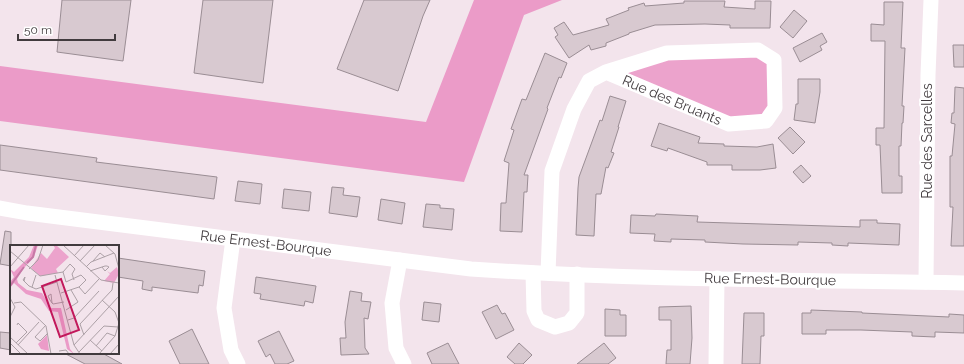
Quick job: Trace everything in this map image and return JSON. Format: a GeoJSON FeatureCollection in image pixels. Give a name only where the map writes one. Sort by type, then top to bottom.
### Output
{"type":"FeatureCollection","features":[{"type":"Feature","properties":{"kind":"street","name":"Rue des Sarcelles"},"geometry":{"type":"LineString","coordinates":[[926,282],[928,75],[931,0]]}},
{"type":"Feature","properties":{"kind":"street","name":"Rue des Bruants"},"geometry":{"type":"LineString","coordinates":[[548,273],[552,171],[574,109],[588,81],[606,72],[667,53],[758,50],[774,60],[775,108],[766,120],[729,124],[606,72]]}},
{"type":"Feature","properties":{"kind":"street","name":"Rue Ernest-Bourque"},"geometry":{"type":"LineString","coordinates":[[0,208],[471,269],[533,273],[964,283]]}},
{"type":"Feature","properties":{"kind":"street"},"geometry":{"type":"LineString","coordinates":[[233,239],[224,308],[231,350],[238,364]]}},
{"type":"Feature","properties":{"kind":"street"},"geometry":{"type":"LineString","coordinates":[[400,260],[392,303],[396,348],[404,364]]}},
{"type":"Feature","properties":{"kind":"street"},"geometry":{"type":"LineString","coordinates":[[533,273],[534,311],[538,320],[555,327],[569,323],[577,313],[577,274]]}},
{"type":"Feature","properties":{"kind":"street"},"geometry":{"type":"LineString","coordinates":[[716,364],[717,278]]}},
{"type":"Feature","properties":{"kind":"shaded area"},"geometry":{"type":"Polygon","coordinates":[[[474,0],[562,0],[524,15],[464,182],[0,121],[0,66],[426,122],[474,0]]]}},
{"type":"Feature","properties":{"kind":"shaded area"},"geometry":{"type":"Polygon","coordinates":[[[758,50],[774,60],[766,121],[729,124],[606,72],[667,53],[758,50]]]}},
{"type":"Feature","properties":{"kind":"building"},"geometry":{"type":"Polygon","coordinates":[[[62,0],[131,0],[123,61],[57,52],[62,0]]]}},
{"type":"Feature","properties":{"kind":"building"},"geometry":{"type":"Polygon","coordinates":[[[203,0],[273,0],[263,83],[194,73],[203,0]]]}},
{"type":"Feature","properties":{"kind":"building"},"geometry":{"type":"Polygon","coordinates":[[[364,0],[430,0],[423,16],[398,91],[337,69],[364,0]]]}},
{"type":"Feature","properties":{"kind":"building"},"geometry":{"type":"Polygon","coordinates":[[[684,1],[725,1],[724,7],[755,9],[755,1],[771,1],[770,28],[730,28],[730,25],[705,24],[655,25],[629,33],[606,43],[606,46],[591,50],[589,45],[569,58],[555,37],[558,35],[554,28],[564,22],[573,35],[609,25],[606,19],[629,10],[628,8],[644,3],[645,6],[684,3],[684,1]]]}},
{"type":"Feature","properties":{"kind":"building"},"geometry":{"type":"Polygon","coordinates":[[[884,2],[903,2],[901,48],[905,48],[902,106],[904,106],[901,146],[899,146],[899,176],[902,176],[902,193],[882,193],[880,145],[876,145],[876,128],[884,128],[885,41],[871,41],[871,24],[884,25],[884,2]]]}},
{"type":"Feature","properties":{"kind":"building"},"geometry":{"type":"Polygon","coordinates":[[[794,10],[807,21],[793,38],[780,27],[794,10]]]}},
{"type":"Feature","properties":{"kind":"building"},"geometry":{"type":"Polygon","coordinates":[[[822,33],[827,42],[820,46],[822,50],[800,62],[793,48],[822,33]]]}},
{"type":"Feature","properties":{"kind":"building"},"geometry":{"type":"Polygon","coordinates":[[[953,45],[964,45],[964,67],[954,67],[953,45]]]}},
{"type":"Feature","properties":{"kind":"building"},"geometry":{"type":"Polygon","coordinates":[[[545,53],[567,63],[561,78],[559,77],[547,108],[548,109],[524,175],[528,175],[527,192],[524,192],[522,232],[500,231],[501,203],[506,203],[509,163],[504,161],[514,130],[511,129],[522,99],[526,100],[545,53]]]}},
{"type":"Feature","properties":{"kind":"building"},"geometry":{"type":"Polygon","coordinates":[[[798,79],[820,79],[820,92],[815,123],[794,120],[796,104],[798,104],[798,79]]]}},
{"type":"Feature","properties":{"kind":"building"},"geometry":{"type":"Polygon","coordinates":[[[955,87],[964,88],[964,246],[951,246],[953,207],[950,207],[950,156],[952,156],[955,124],[951,123],[952,113],[954,113],[955,87]]]}},
{"type":"Feature","properties":{"kind":"building"},"geometry":{"type":"Polygon","coordinates":[[[610,96],[626,101],[611,152],[614,153],[608,168],[606,167],[601,194],[596,194],[594,236],[576,235],[579,177],[600,120],[602,121],[610,96]]]}},
{"type":"Feature","properties":{"kind":"building"},"geometry":{"type":"Polygon","coordinates":[[[659,123],[700,137],[698,143],[724,144],[724,146],[757,147],[773,144],[776,168],[760,170],[732,170],[732,165],[707,165],[707,162],[668,148],[667,151],[651,146],[659,123]]]}},
{"type":"Feature","properties":{"kind":"building"},"geometry":{"type":"Polygon","coordinates":[[[790,127],[805,142],[793,154],[778,138],[790,127]]]}},
{"type":"Feature","properties":{"kind":"building"},"geometry":{"type":"Polygon","coordinates":[[[0,145],[97,158],[96,162],[217,177],[214,199],[0,170],[0,145]]]}},
{"type":"Feature","properties":{"kind":"building"},"geometry":{"type":"Polygon","coordinates":[[[801,165],[811,176],[803,183],[793,172],[801,165]]]}},
{"type":"Feature","properties":{"kind":"building"},"geometry":{"type":"Polygon","coordinates":[[[238,181],[262,184],[260,204],[235,201],[238,181]]]}},
{"type":"Feature","properties":{"kind":"building"},"geometry":{"type":"Polygon","coordinates":[[[332,187],[344,188],[343,195],[360,197],[357,217],[329,213],[332,187]]]}},
{"type":"Feature","properties":{"kind":"building"},"geometry":{"type":"Polygon","coordinates":[[[284,189],[311,192],[309,211],[282,208],[284,189]]]}},
{"type":"Feature","properties":{"kind":"building"},"geometry":{"type":"Polygon","coordinates":[[[381,199],[405,203],[402,224],[378,220],[381,199]]]}},
{"type":"Feature","properties":{"kind":"building"},"geometry":{"type":"Polygon","coordinates":[[[426,204],[440,205],[440,208],[454,209],[452,230],[423,227],[426,204]]]}},
{"type":"Feature","properties":{"kind":"building"},"geometry":{"type":"Polygon","coordinates":[[[656,214],[698,216],[697,222],[860,227],[860,220],[877,220],[877,223],[900,224],[899,245],[848,243],[848,246],[832,245],[832,243],[798,242],[798,245],[743,244],[705,242],[705,240],[671,239],[671,242],[654,241],[655,234],[630,233],[631,215],[655,216],[656,214]]]}},
{"type":"Feature","properties":{"kind":"building"},"geometry":{"type":"Polygon","coordinates":[[[5,231],[11,232],[10,266],[0,264],[5,231]]]}},
{"type":"Feature","properties":{"kind":"building"},"geometry":{"type":"Polygon","coordinates":[[[119,258],[205,271],[203,286],[199,285],[198,293],[152,287],[152,291],[142,289],[143,281],[119,277],[119,258]]]}},
{"type":"Feature","properties":{"kind":"building"},"geometry":{"type":"Polygon","coordinates":[[[256,277],[316,286],[313,303],[305,301],[304,306],[260,299],[261,294],[254,293],[256,277]]]}},
{"type":"Feature","properties":{"kind":"building"},"geometry":{"type":"Polygon","coordinates":[[[350,291],[362,293],[361,301],[371,302],[368,319],[364,318],[365,348],[369,354],[341,355],[340,338],[346,338],[345,322],[350,291]]]}},
{"type":"Feature","properties":{"kind":"building"},"geometry":{"type":"Polygon","coordinates":[[[424,302],[441,304],[439,322],[422,320],[424,302]]]}},
{"type":"Feature","properties":{"kind":"building"},"geometry":{"type":"Polygon","coordinates":[[[497,305],[502,314],[505,313],[514,330],[496,339],[482,312],[497,305]]]}},
{"type":"Feature","properties":{"kind":"building"},"geometry":{"type":"Polygon","coordinates":[[[691,306],[692,338],[690,364],[666,364],[667,350],[671,350],[671,320],[659,320],[659,307],[691,306]]]}},
{"type":"Feature","properties":{"kind":"building"},"geometry":{"type":"Polygon","coordinates":[[[605,309],[620,310],[620,315],[626,315],[626,336],[605,336],[605,309]]]}},
{"type":"Feature","properties":{"kind":"building"},"geometry":{"type":"Polygon","coordinates":[[[811,310],[949,317],[949,314],[964,315],[964,333],[935,332],[935,337],[912,336],[912,332],[826,330],[826,334],[802,334],[802,313],[811,313],[811,310]]]}},
{"type":"Feature","properties":{"kind":"building"},"geometry":{"type":"Polygon","coordinates":[[[744,313],[764,313],[764,336],[761,336],[760,364],[742,364],[744,313]]]}},
{"type":"Feature","properties":{"kind":"building"},"geometry":{"type":"Polygon","coordinates":[[[192,329],[209,364],[180,364],[169,341],[192,329]]]}},
{"type":"Feature","properties":{"kind":"building"},"geometry":{"type":"Polygon","coordinates":[[[279,331],[294,361],[287,364],[275,364],[270,354],[266,357],[258,341],[279,331]]]}},
{"type":"Feature","properties":{"kind":"building"},"geometry":{"type":"Polygon","coordinates":[[[0,332],[10,333],[10,350],[0,348],[0,332]]]}},
{"type":"Feature","properties":{"kind":"building"},"geometry":{"type":"Polygon","coordinates":[[[448,343],[459,364],[432,364],[427,353],[448,343]]]}},
{"type":"Feature","properties":{"kind":"building"},"geometry":{"type":"Polygon","coordinates":[[[519,343],[532,355],[523,364],[515,364],[507,357],[519,343]]]}},
{"type":"Feature","properties":{"kind":"building"},"geometry":{"type":"Polygon","coordinates":[[[604,343],[616,358],[608,364],[577,364],[604,343]]]}},
{"type":"Feature","properties":{"kind":"building"},"geometry":{"type":"Polygon","coordinates":[[[66,354],[104,354],[122,364],[85,364],[66,354]]]}}]}
